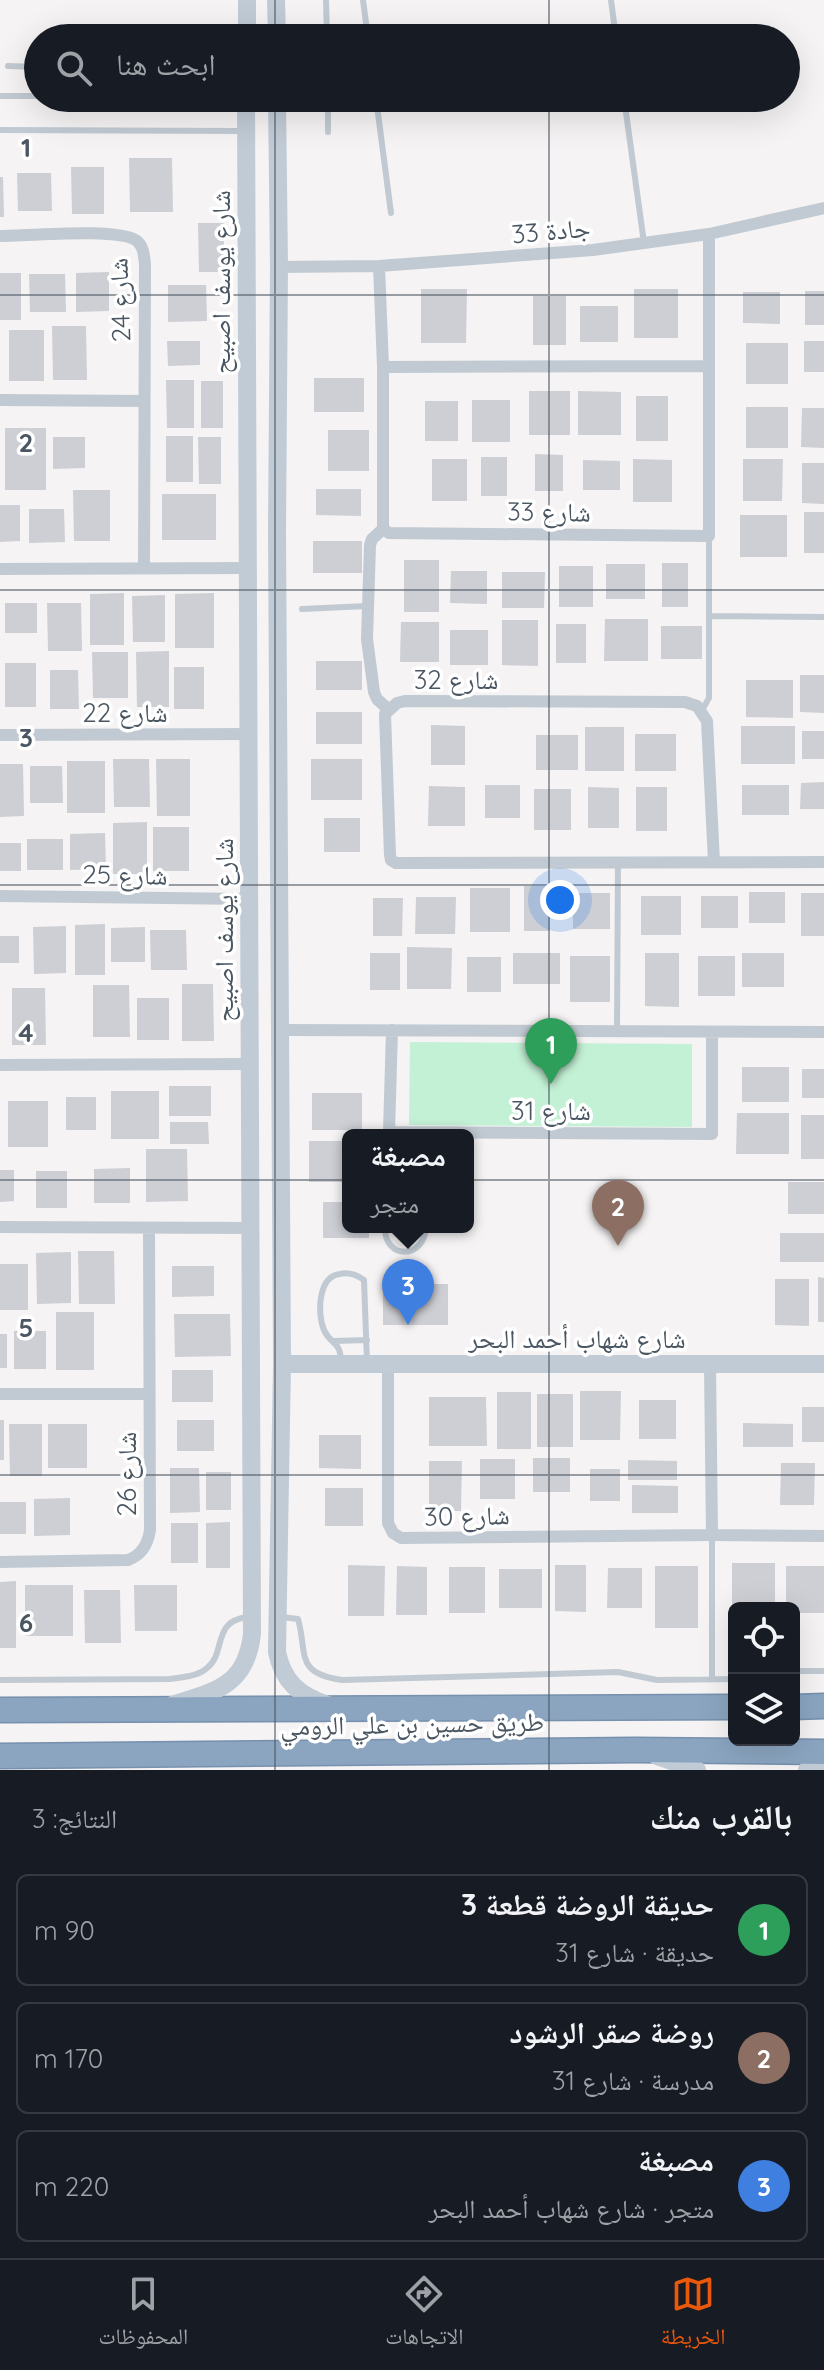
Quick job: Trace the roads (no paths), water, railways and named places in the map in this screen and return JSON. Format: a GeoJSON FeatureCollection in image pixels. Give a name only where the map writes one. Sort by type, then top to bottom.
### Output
{"type":"FeatureCollection","features":[{"type":"Feature","properties":{"kind":"highway"},"geometry":{"type":"LineString","coordinates":[[800,1707],[824,1706]]}},
{"type":"Feature","properties":{"kind":"highway","name":"طريق حسين بن علي الرومي"},"geometry":{"type":"LineString","coordinates":[[0,1710],[728,1707]]}},
{"type":"Feature","properties":{"kind":"highway","name":"طريق حسين بن علي الرومي"},"geometry":{"type":"LineString","coordinates":[[0,1756],[635,1750],[824,1752]]}},
{"type":"Feature","properties":{"kind":"street"},"geometry":{"type":"LineString","coordinates":[[247,0],[247,24]]}},
{"type":"Feature","properties":{"kind":"street"},"geometry":{"type":"LineString","coordinates":[[276,0],[277,24]]}},
{"type":"Feature","properties":{"kind":"street","name":"شارع يوسف اصبيح"},"geometry":{"type":"LineString","coordinates":[[161,1708],[213,1691],[232,1681],[248,1656],[252,1619],[246,112]]}},
{"type":"Feature","properties":{"kind":"street"},"geometry":{"type":"LineString","coordinates":[[277,112],[282,1364],[277,1652],[280,1668],[300,1693],[336,1708]]}},
{"type":"Feature","properties":{"kind":"street","name":"جادة 33"},"geometry":{"type":"LineString","coordinates":[[279,267],[379,266],[593,250],[709,234],[824,208]]}},
{"type":"Feature","properties":{"kind":"street","name":"شارع 24"},"geometry":{"type":"LineString","coordinates":[[0,236],[111,233],[126,236],[140,244],[145,265],[144,568]]}},
{"type":"Feature","properties":{"kind":"street"},"geometry":{"type":"LineString","coordinates":[[709,234],[709,536]]}},
{"type":"Feature","properties":{"kind":"street"},"geometry":{"type":"LineString","coordinates":[[379,266],[383,367],[383,529],[370,545],[367,606],[368,648],[374,692],[389,710]]}},
{"type":"Feature","properties":{"kind":"street"},"geometry":{"type":"LineString","coordinates":[[383,367],[709,366]]}},
{"type":"Feature","properties":{"kind":"street"},"geometry":{"type":"LineString","coordinates":[[0,400],[144,401]]}},
{"type":"Feature","properties":{"kind":"street","name":"شارع 33"},"geometry":{"type":"LineString","coordinates":[[383,529],[389,533],[709,536]]}},
{"type":"Feature","properties":{"kind":"street"},"geometry":{"type":"LineString","coordinates":[[0,569],[249,568]]}},
{"type":"Feature","properties":{"kind":"street","name":"شارع 32"},"geometry":{"type":"LineString","coordinates":[[702,710],[685,702],[397,703],[389,710],[385,720],[390,855],[399,864],[824,862]]}},
{"type":"Feature","properties":{"kind":"street"},"geometry":{"type":"LineString","coordinates":[[702,710],[707,721],[714,862]]}},
{"type":"Feature","properties":{"kind":"street","name":"شارع 22"},"geometry":{"type":"LineString","coordinates":[[0,735],[249,734]]}},
{"type":"Feature","properties":{"kind":"street"},"geometry":{"type":"LineString","coordinates":[[250,818],[261,827],[275,824],[279,817]]}},
{"type":"Feature","properties":{"kind":"street"},"geometry":{"type":"LineString","coordinates":[[250,856],[261,848],[275,851],[279,856]]}},
{"type":"Feature","properties":{"kind":"street","name":"شارع 25"},"geometry":{"type":"LineString","coordinates":[[0,896],[250,899]]}},
{"type":"Feature","properties":{"kind":"street"},"geometry":{"type":"LineString","coordinates":[[280,1030],[824,1032]]}},
{"type":"Feature","properties":{"kind":"street","name":"شارع 31"},"geometry":{"type":"LineString","coordinates":[[389,1129],[392,1030]]}},
{"type":"Feature","properties":{"kind":"street","name":"شارع 31"},"geometry":{"type":"LineString","coordinates":[[474,1134],[712,1134],[712,1032]]}},
{"type":"Feature","properties":{"kind":"street"},"geometry":{"type":"LineString","coordinates":[[0,1065],[250,1064]]}},
{"type":"Feature","properties":{"kind":"street"},"geometry":{"type":"LineString","coordinates":[[0,1227],[252,1228]]}},
{"type":"Feature","properties":{"kind":"street","name":"شارع 26"},"geometry":{"type":"LineString","coordinates":[[0,1562],[120,1561],[133,1559],[146,1545],[150,1530],[149,1228]]}},
{"type":"Feature","properties":{"kind":"street","name":"شارع شهاب أحمد البحر"},"geometry":{"type":"LineString","coordinates":[[282,1364],[824,1364]]}},
{"type":"Feature","properties":{"kind":"street"},"geometry":{"type":"LineString","coordinates":[[710,1365],[712,1535]]}},
{"type":"Feature","properties":{"kind":"street","name":"شارع 30"},"geometry":{"type":"LineString","coordinates":[[388,1366],[388,1523],[393,1533],[401,1538],[824,1536]]}},
{"type":"Feature","properties":{"kind":"street","name":"شارع 26"},"geometry":{"type":"LineString","coordinates":[[0,1394],[149,1394]]}},
{"type":"Feature","properties":{"kind":"street"},"geometry":{"type":"LineString","coordinates":[[252,1619],[262,1629],[268,1629],[277,1620]]}},
{"type":"Feature","properties":{"kind":"street"},"geometry":{"type":"LineString","coordinates":[[635,1750],[697,1770]]}},
{"type":"Feature","properties":{"kind":"street"},"geometry":{"type":"LineString","coordinates":[[807,1770],[824,1763]]}},
{"type":"Feature","properties":{"kind":"lane"},"geometry":{"type":"LineString","coordinates":[[326,0],[327,24]]}},
{"type":"Feature","properties":{"kind":"lane"},"geometry":{"type":"LineString","coordinates":[[363,0],[366,24]]}},
{"type":"Feature","properties":{"kind":"lane"},"geometry":{"type":"LineString","coordinates":[[611,0],[614,24]]}},
{"type":"Feature","properties":{"kind":"lane"},"geometry":{"type":"LineString","coordinates":[[8,66],[24,67]]}},
{"type":"Feature","properties":{"kind":"lane"},"geometry":{"type":"LineString","coordinates":[[0,96],[24,96]]}},
{"type":"Feature","properties":{"kind":"lane"},"geometry":{"type":"LineString","coordinates":[[328,112],[328,132]]}},
{"type":"Feature","properties":{"kind":"lane"},"geometry":{"type":"LineString","coordinates":[[378,112],[391,213]]}},
{"type":"Feature","properties":{"kind":"lane"},"geometry":{"type":"LineString","coordinates":[[626,112],[644,243]]}},
{"type":"Feature","properties":{"kind":"lane"},"geometry":{"type":"LineString","coordinates":[[0,130],[246,131]]}},
{"type":"Feature","properties":{"kind":"lane"},"geometry":{"type":"LineString","coordinates":[[702,710],[709,698],[709,536]]}},
{"type":"Feature","properties":{"kind":"lane"},"geometry":{"type":"LineString","coordinates":[[302,609],[367,606]]}},
{"type":"Feature","properties":{"kind":"lane"},"geometry":{"type":"LineString","coordinates":[[709,616],[824,617]]}},
{"type":"Feature","properties":{"kind":"lane"},"geometry":{"type":"LineString","coordinates":[[617,1031],[618,862]]}},
{"type":"Feature","properties":{"kind":"lane"},"geometry":{"type":"LineString","coordinates":[[386,1233],[389,1243],[406,1252],[416,1249],[424,1233]]}},
{"type":"Feature","properties":{"kind":"lane"},"geometry":{"type":"LineString","coordinates":[[341,1365],[340,1349],[324,1330],[321,1312],[328,1279],[339,1273],[364,1280],[367,1365]]}},
{"type":"Feature","properties":{"kind":"lane"},"geometry":{"type":"LineString","coordinates":[[333,1341],[367,1340]]}},
{"type":"Feature","properties":{"kind":"lane"},"geometry":{"type":"LineString","coordinates":[[712,1535],[712,1680]]}},
{"type":"Feature","properties":{"kind":"lane"},"geometry":{"type":"LineString","coordinates":[[0,1680],[170,1679],[195,1675],[211,1664],[226,1628],[237,1619],[252,1619]]}},
{"type":"Feature","properties":{"kind":"lane"},"geometry":{"type":"LineString","coordinates":[[277,1620],[298,1619],[301,1649],[307,1662],[315,1672],[342,1680],[618,1672],[657,1680],[728,1679]]}},
{"type":"Feature","properties":{"kind":"lane"},"geometry":{"type":"LineString","coordinates":[[800,1671],[824,1671]]}},
{"type":"Feature","properties":{"kind":"place","name":"حديقة الروضة قطعة 3"},"geometry":{"type":"Point","coordinates":[551,1084]}},
{"type":"Feature","properties":{"kind":"place","name":"روضة صقر الرشود"},"geometry":{"type":"Point","coordinates":[618,1246]}},
{"type":"Feature","properties":{"kind":"place","name":"مصبغة"},"geometry":{"type":"Point","coordinates":[408,1325]}}]}
